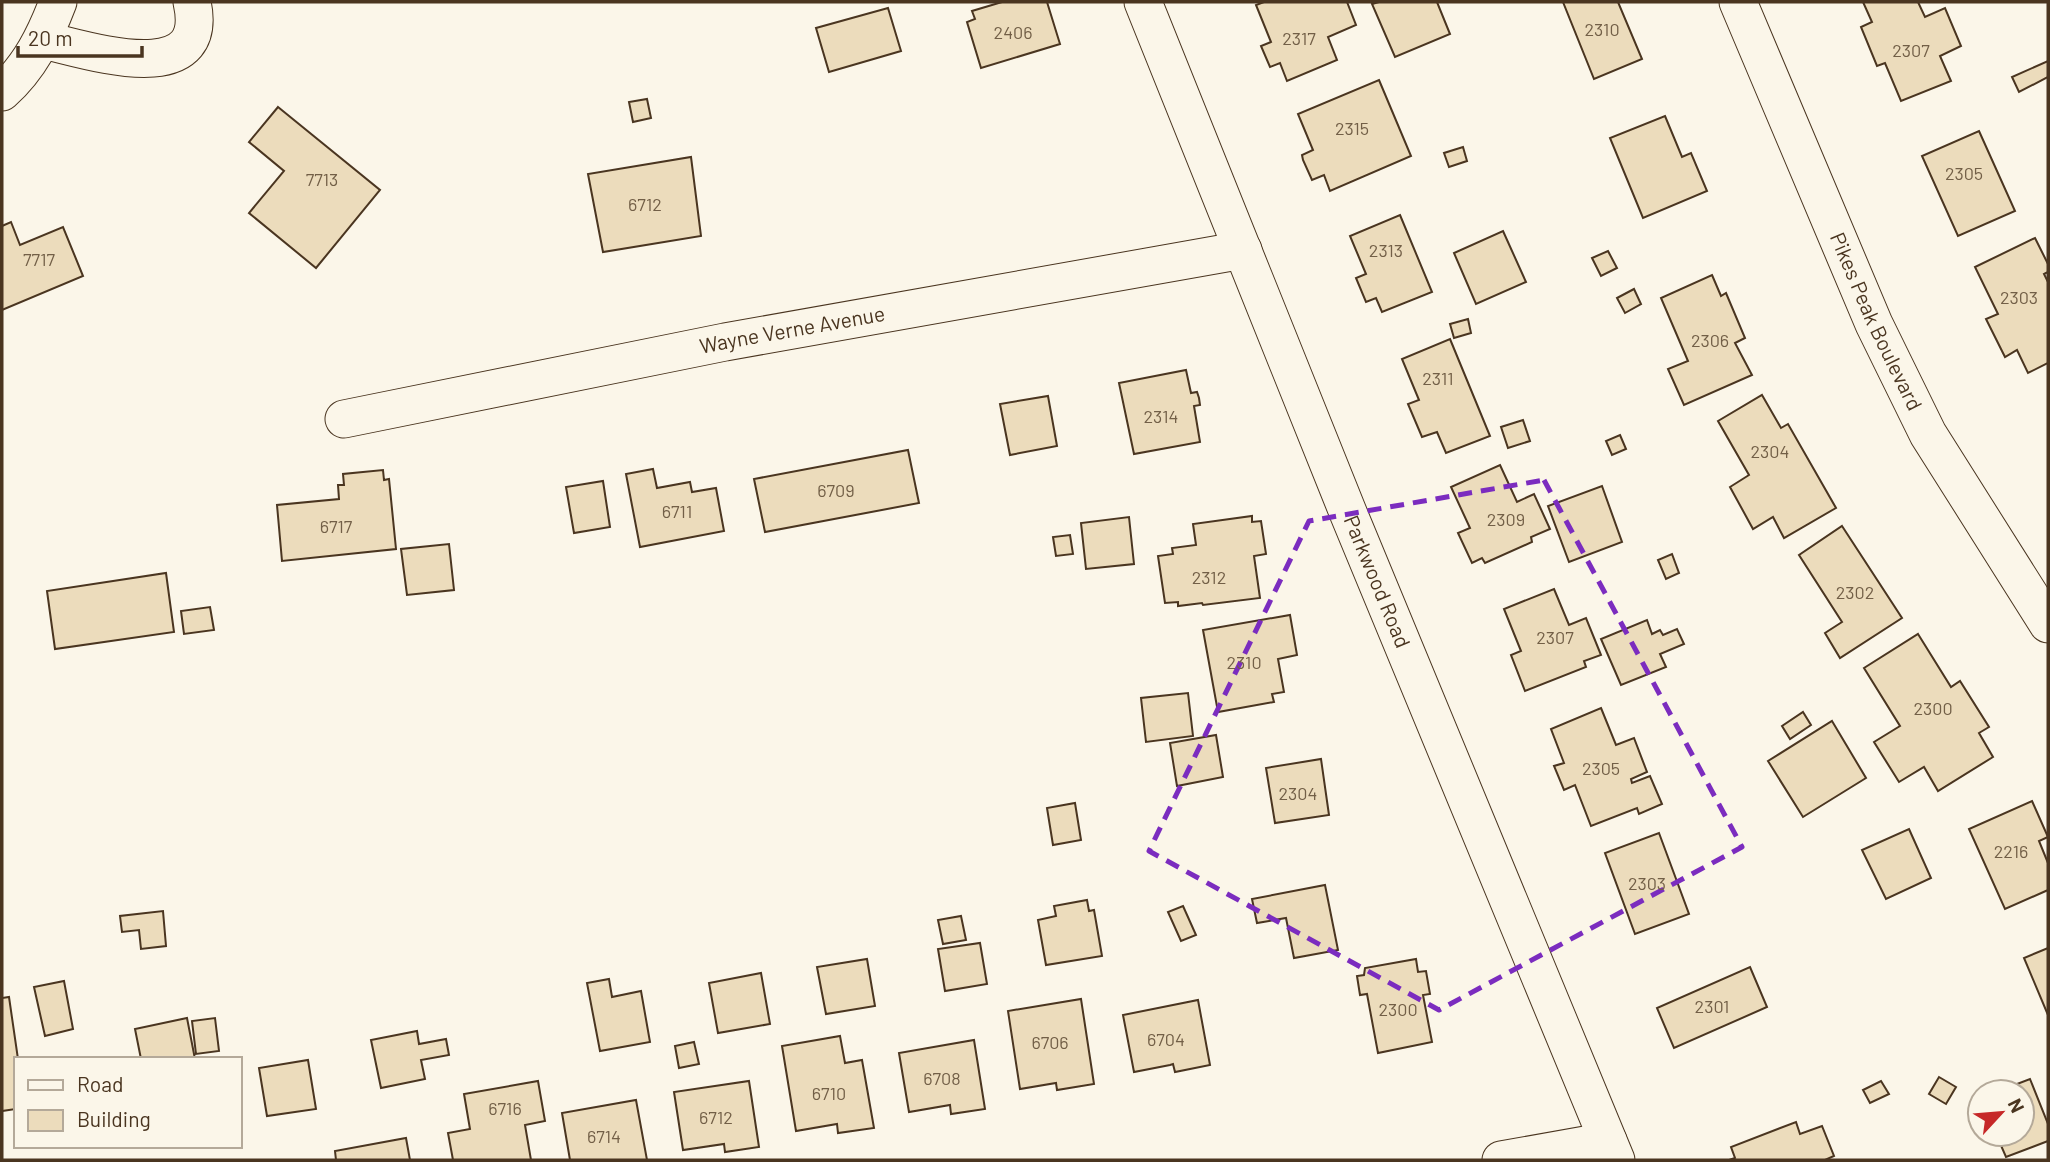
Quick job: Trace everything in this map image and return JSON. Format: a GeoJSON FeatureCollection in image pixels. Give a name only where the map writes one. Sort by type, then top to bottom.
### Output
{"type":"FeatureCollection","features":[{"type":"Feature","properties":{"kind":"street"},"geometry":{"type":"LineString","coordinates":[[2,92],[15,81],[43,40],[58,2]]}},
{"type":"Feature","properties":{"kind":"street"},"geometry":{"type":"LineString","coordinates":[[43,40],[134,61],[157,60],[183,47],[196,21],[192,2]]}},
{"type":"Feature","properties":{"kind":"street","name":"Parkwood Road"},"geometry":{"type":"LineString","coordinates":[[1143,2],[1347,510],[1612,1151]]}},
{"type":"Feature","properties":{"kind":"street","name":"Pikes Peak Boulevard"},"geometry":{"type":"LineString","coordinates":[[1738,2],[1874,324],[1928,434],[2048,624]]}},
{"type":"Feature","properties":{"kind":"street","name":"Wayne Verne Avenue"},"geometry":{"type":"LineString","coordinates":[[344,419],[752,337],[1243,250]]}},
{"type":"Feature","properties":{"kind":"street"},"geometry":{"type":"LineString","coordinates":[[1501,1160],[1612,1151]]}},
{"type":"Feature","properties":{"kind":"highlighted area"},"geometry":{"type":"Polygon","coordinates":[[[1544,480],[1742,847],[1439,1010],[1149,851],[1309,521],[1544,480]]]}},
{"type":"Feature","properties":{"kind":"building"},"geometry":{"type":"Polygon","coordinates":[[[1002,2],[1047,2],[1060,44],[981,68],[967,22],[975,19],[972,11],[1002,2]]]}},
{"type":"Feature","properties":{"kind":"building"},"geometry":{"type":"Polygon","coordinates":[[[1264,2],[1347,2],[1356,25],[1328,37],[1337,60],[1287,81],[1280,63],[1270,67],[1261,46],[1271,42],[1256,5],[1264,2]]]}},
{"type":"Feature","properties":{"kind":"building"},"geometry":{"type":"Polygon","coordinates":[[[1437,2],[1450,34],[1395,57],[1372,4],[1437,2]]]}},
{"type":"Feature","properties":{"kind":"building"},"geometry":{"type":"Polygon","coordinates":[[[1563,2],[1618,2],[1642,59],[1594,79],[1563,2]]]}},
{"type":"Feature","properties":{"kind":"building"},"geometry":{"type":"Polygon","coordinates":[[[1863,2],[1918,2],[1925,17],[1945,8],[1961,46],[1940,56],[1951,81],[1901,101],[1885,63],[1877,66],[1861,27],[1872,22],[1863,2]]]}},
{"type":"Feature","properties":{"kind":"building"},"geometry":{"type":"Polygon","coordinates":[[[888,8],[901,51],[829,72],[816,28],[888,8]]]}},
{"type":"Feature","properties":{"kind":"building"},"geometry":{"type":"Polygon","coordinates":[[[2048,61],[2048,77],[2019,92],[2012,77],[2048,61]]]}},
{"type":"Feature","properties":{"kind":"building"},"geometry":{"type":"Polygon","coordinates":[[[1379,80],[1411,156],[1330,191],[1324,175],[1312,180],[1303,160],[1302,155],[1313,150],[1298,114],[1379,80]]]}},
{"type":"Feature","properties":{"kind":"building"},"geometry":{"type":"Polygon","coordinates":[[[647,99],[651,118],[633,122],[629,102],[647,99]]]}},
{"type":"Feature","properties":{"kind":"building"},"geometry":{"type":"Polygon","coordinates":[[[278,107],[380,190],[316,268],[249,213],[284,171],[249,142],[278,107]]]}},
{"type":"Feature","properties":{"kind":"building"},"geometry":{"type":"Polygon","coordinates":[[[1665,116],[1682,157],[1691,153],[1707,191],[1643,218],[1610,138],[1665,116]]]}},
{"type":"Feature","properties":{"kind":"building"},"geometry":{"type":"Polygon","coordinates":[[[1979,131],[2015,211],[1958,236],[1922,156],[1979,131]]]}},
{"type":"Feature","properties":{"kind":"building"},"geometry":{"type":"Polygon","coordinates":[[[1463,147],[1467,161],[1449,167],[1444,153],[1463,147]]]}},
{"type":"Feature","properties":{"kind":"building"},"geometry":{"type":"Polygon","coordinates":[[[691,157],[701,236],[603,252],[588,174],[691,157]]]}},
{"type":"Feature","properties":{"kind":"building"},"geometry":{"type":"Polygon","coordinates":[[[1400,215],[1432,292],[1382,312],[1376,298],[1366,302],[1356,278],[1366,274],[1350,236],[1400,215]]]}},
{"type":"Feature","properties":{"kind":"building"},"geometry":{"type":"Polygon","coordinates":[[[11,222],[20,245],[63,227],[83,276],[2,310],[2,226],[11,222]]]}},
{"type":"Feature","properties":{"kind":"building"},"geometry":{"type":"Polygon","coordinates":[[[1503,231],[1526,282],[1476,304],[1454,253],[1503,231]]]}},
{"type":"Feature","properties":{"kind":"building"},"geometry":{"type":"Polygon","coordinates":[[[2035,238],[2048,264],[2048,272],[2044,274],[2048,282],[2048,363],[2028,373],[2017,350],[2005,357],[1986,319],[1998,314],[1975,267],[2035,238]]]}},
{"type":"Feature","properties":{"kind":"building"},"geometry":{"type":"Polygon","coordinates":[[[1608,251],[1617,268],[1601,276],[1592,258],[1608,251]]]}},
{"type":"Feature","properties":{"kind":"building"},"geometry":{"type":"Polygon","coordinates":[[[1712,275],[1721,296],[1726,293],[1745,338],[1735,343],[1752,375],[1684,405],[1668,369],[1688,361],[1661,298],[1712,275]]]}},
{"type":"Feature","properties":{"kind":"building"},"geometry":{"type":"Polygon","coordinates":[[[1634,289],[1641,304],[1625,313],[1617,298],[1634,289]]]}},
{"type":"Feature","properties":{"kind":"building"},"geometry":{"type":"Polygon","coordinates":[[[1468,319],[1471,333],[1454,338],[1450,324],[1468,319]]]}},
{"type":"Feature","properties":{"kind":"building"},"geometry":{"type":"Polygon","coordinates":[[[1450,339],[1490,436],[1446,453],[1437,432],[1422,437],[1408,404],[1419,400],[1402,359],[1450,339]]]}},
{"type":"Feature","properties":{"kind":"building"},"geometry":{"type":"Polygon","coordinates":[[[1186,370],[1191,393],[1197,392],[1199,398],[1200,405],[1194,406],[1200,442],[1134,454],[1119,383],[1186,370]]]}},
{"type":"Feature","properties":{"kind":"building"},"geometry":{"type":"Polygon","coordinates":[[[1762,395],[1781,428],[1788,424],[1836,508],[1784,538],[1773,517],[1753,529],[1730,487],[1749,475],[1718,421],[1762,395]]]}},
{"type":"Feature","properties":{"kind":"building"},"geometry":{"type":"Polygon","coordinates":[[[1048,396],[1057,446],[1010,455],[1000,404],[1048,396]]]}},
{"type":"Feature","properties":{"kind":"building"},"geometry":{"type":"Polygon","coordinates":[[[1523,420],[1530,441],[1508,448],[1501,427],[1523,420]]]}},
{"type":"Feature","properties":{"kind":"building"},"geometry":{"type":"Polygon","coordinates":[[[1620,435],[1626,449],[1612,455],[1606,441],[1620,435]]]}},
{"type":"Feature","properties":{"kind":"building"},"geometry":{"type":"Polygon","coordinates":[[[908,450],[919,503],[765,532],[754,479],[908,450]]]}},
{"type":"Feature","properties":{"kind":"building"},"geometry":{"type":"Polygon","coordinates":[[[1500,465],[1517,502],[1534,494],[1550,529],[1531,537],[1532,542],[1485,563],[1482,558],[1472,563],[1458,533],[1470,528],[1451,487],[1500,465]]]}},
{"type":"Feature","properties":{"kind":"building"},"geometry":{"type":"Polygon","coordinates":[[[653,469],[657,488],[690,482],[692,492],[716,488],[724,531],[640,547],[626,474],[653,469]]]}},
{"type":"Feature","properties":{"kind":"building"},"geometry":{"type":"Polygon","coordinates":[[[383,470],[384,480],[389,479],[396,549],[282,561],[277,505],[339,499],[338,485],[344,485],[343,474],[383,470]]]}},
{"type":"Feature","properties":{"kind":"building"},"geometry":{"type":"Polygon","coordinates":[[[603,481],[610,527],[574,533],[566,487],[603,481]]]}},
{"type":"Feature","properties":{"kind":"building"},"geometry":{"type":"Polygon","coordinates":[[[1602,486],[1622,542],[1569,562],[1548,506],[1602,486]]]}},
{"type":"Feature","properties":{"kind":"building"},"geometry":{"type":"Polygon","coordinates":[[[1252,516],[1252,522],[1261,521],[1266,554],[1254,556],[1260,598],[1203,605],[1178,606],[1178,602],[1165,603],[1158,556],[1173,554],[1172,548],[1196,545],[1193,524],[1252,516]]]}},
{"type":"Feature","properties":{"kind":"building"},"geometry":{"type":"Polygon","coordinates":[[[1129,517],[1134,564],[1086,569],[1081,523],[1129,517]]]}},
{"type":"Feature","properties":{"kind":"building"},"geometry":{"type":"Polygon","coordinates":[[[1842,526],[1902,618],[1840,658],[1825,633],[1842,622],[1799,555],[1842,526]]]}},
{"type":"Feature","properties":{"kind":"building"},"geometry":{"type":"Polygon","coordinates":[[[1070,535],[1073,554],[1056,556],[1053,537],[1070,535]]]}},
{"type":"Feature","properties":{"kind":"building"},"geometry":{"type":"Polygon","coordinates":[[[449,544],[454,590],[407,595],[401,549],[449,544]]]}},
{"type":"Feature","properties":{"kind":"building"},"geometry":{"type":"Polygon","coordinates":[[[1672,554],[1679,573],[1666,579],[1658,560],[1672,554]]]}},
{"type":"Feature","properties":{"kind":"building"},"geometry":{"type":"Polygon","coordinates":[[[166,573],[174,632],[55,649],[47,591],[166,573]]]}},
{"type":"Feature","properties":{"kind":"building"},"geometry":{"type":"Polygon","coordinates":[[[1554,589],[1569,625],[1586,618],[1601,655],[1584,661],[1586,667],[1525,691],[1511,655],[1521,651],[1504,609],[1554,589]]]}},
{"type":"Feature","properties":{"kind":"building"},"geometry":{"type":"Polygon","coordinates":[[[210,607],[214,630],[184,634],[181,611],[210,607]]]}},
{"type":"Feature","properties":{"kind":"building"},"geometry":{"type":"Polygon","coordinates":[[[1290,615],[1297,655],[1278,659],[1284,692],[1272,694],[1274,702],[1218,712],[1203,630],[1290,615]]]}},
{"type":"Feature","properties":{"kind":"building"},"geometry":{"type":"Polygon","coordinates":[[[1647,620],[1652,634],[1660,630],[1663,635],[1677,629],[1684,644],[1660,654],[1666,667],[1621,685],[1601,639],[1647,620]]]}},
{"type":"Feature","properties":{"kind":"building"},"geometry":{"type":"Polygon","coordinates":[[[1918,634],[1951,687],[1960,681],[1989,727],[1979,733],[1993,757],[1938,791],[1924,767],[1899,782],[1874,742],[1900,726],[1864,668],[1918,634]]]}},
{"type":"Feature","properties":{"kind":"building"},"geometry":{"type":"Polygon","coordinates":[[[1188,693],[1193,736],[1146,742],[1141,698],[1188,693]]]}},
{"type":"Feature","properties":{"kind":"building"},"geometry":{"type":"Polygon","coordinates":[[[1601,708],[1616,745],[1634,738],[1647,772],[1631,779],[1632,783],[1650,776],[1662,804],[1639,814],[1637,808],[1591,826],[1575,785],[1564,790],[1554,766],[1564,763],[1551,729],[1601,708]]]}},
{"type":"Feature","properties":{"kind":"building"},"geometry":{"type":"Polygon","coordinates":[[[1803,712],[1811,725],[1790,739],[1782,726],[1803,712]]]}},
{"type":"Feature","properties":{"kind":"building"},"geometry":{"type":"Polygon","coordinates":[[[1832,721],[1866,778],[1803,817],[1768,761],[1832,721]]]}},
{"type":"Feature","properties":{"kind":"building"},"geometry":{"type":"Polygon","coordinates":[[[1216,735],[1223,777],[1177,786],[1170,743],[1216,735]]]}},
{"type":"Feature","properties":{"kind":"building"},"geometry":{"type":"Polygon","coordinates":[[[1321,759],[1329,815],[1275,823],[1266,768],[1321,759]]]}},
{"type":"Feature","properties":{"kind":"building"},"geometry":{"type":"Polygon","coordinates":[[[2032,801],[2048,837],[2039,841],[2048,863],[2048,890],[2005,909],[1969,829],[2032,801]]]}},
{"type":"Feature","properties":{"kind":"building"},"geometry":{"type":"Polygon","coordinates":[[[1075,803],[1081,840],[1053,845],[1047,808],[1075,803]]]}},
{"type":"Feature","properties":{"kind":"building"},"geometry":{"type":"Polygon","coordinates":[[[1909,829],[1931,878],[1886,899],[1862,850],[1909,829]]]}},
{"type":"Feature","properties":{"kind":"building"},"geometry":{"type":"Polygon","coordinates":[[[1659,833],[1689,914],[1635,934],[1605,853],[1659,833]]]}},
{"type":"Feature","properties":{"kind":"building"},"geometry":{"type":"Polygon","coordinates":[[[1325,885],[1338,950],[1294,958],[1286,918],[1257,923],[1252,899],[1325,885]]]}},
{"type":"Feature","properties":{"kind":"building"},"geometry":{"type":"Polygon","coordinates":[[[1087,900],[1089,911],[1094,910],[1102,956],[1046,965],[1038,920],[1056,916],[1054,906],[1087,900]]]}},
{"type":"Feature","properties":{"kind":"building"},"geometry":{"type":"Polygon","coordinates":[[[1183,906],[1196,935],[1181,941],[1168,912],[1183,906]]]}},
{"type":"Feature","properties":{"kind":"building"},"geometry":{"type":"Polygon","coordinates":[[[163,911],[166,946],[141,949],[139,930],[122,932],[120,916],[163,911]]]}},
{"type":"Feature","properties":{"kind":"building"},"geometry":{"type":"Polygon","coordinates":[[[961,916],[966,940],[943,944],[938,920],[961,916]]]}},
{"type":"Feature","properties":{"kind":"building"},"geometry":{"type":"Polygon","coordinates":[[[980,943],[987,984],[945,991],[938,949],[980,943]]]}},
{"type":"Feature","properties":{"kind":"building"},"geometry":{"type":"Polygon","coordinates":[[[2048,948],[2048,1015],[2024,958],[2048,948]]]}},
{"type":"Feature","properties":{"kind":"building"},"geometry":{"type":"Polygon","coordinates":[[[867,959],[875,1006],[826,1014],[817,967],[867,959]]]}},
{"type":"Feature","properties":{"kind":"building"},"geometry":{"type":"Polygon","coordinates":[[[1416,959],[1418,972],[1426,971],[1430,994],[1423,995],[1432,1042],[1378,1053],[1367,994],[1360,995],[1357,976],[1364,975],[1365,968],[1416,959]]]}},
{"type":"Feature","properties":{"kind":"building"},"geometry":{"type":"Polygon","coordinates":[[[1750,967],[1767,1007],[1674,1048],[1657,1008],[1750,967]]]}},
{"type":"Feature","properties":{"kind":"building"},"geometry":{"type":"Polygon","coordinates":[[[761,973],[770,1024],[718,1033],[709,983],[761,973]]]}},
{"type":"Feature","properties":{"kind":"building"},"geometry":{"type":"Polygon","coordinates":[[[609,979],[612,997],[641,991],[650,1042],[600,1051],[587,983],[609,979]]]}},
{"type":"Feature","properties":{"kind":"building"},"geometry":{"type":"Polygon","coordinates":[[[64,981],[73,1029],[45,1036],[34,987],[64,981]]]}},
{"type":"Feature","properties":{"kind":"building"},"geometry":{"type":"Polygon","coordinates":[[[9,997],[18,1057],[14,1057],[14,1109],[2,1111],[2,998],[9,997]]]}},
{"type":"Feature","properties":{"kind":"building"},"geometry":{"type":"Polygon","coordinates":[[[1081,999],[1094,1084],[1057,1090],[1056,1083],[1020,1089],[1008,1011],[1081,999]]]}},
{"type":"Feature","properties":{"kind":"building"},"geometry":{"type":"Polygon","coordinates":[[[1198,1000],[1210,1065],[1175,1072],[1173,1064],[1134,1072],[1123,1015],[1198,1000]]]}},
{"type":"Feature","properties":{"kind":"building"},"geometry":{"type":"Polygon","coordinates":[[[187,1018],[195,1057],[141,1057],[135,1029],[187,1018]]]}},
{"type":"Feature","properties":{"kind":"building"},"geometry":{"type":"Polygon","coordinates":[[[215,1018],[219,1051],[196,1054],[192,1021],[215,1018]]]}},
{"type":"Feature","properties":{"kind":"building"},"geometry":{"type":"Polygon","coordinates":[[[417,1031],[419,1044],[446,1039],[449,1055],[421,1060],[425,1079],[381,1088],[371,1040],[417,1031]]]}},
{"type":"Feature","properties":{"kind":"building"},"geometry":{"type":"Polygon","coordinates":[[[840,1036],[845,1063],[862,1060],[874,1128],[838,1133],[837,1124],[796,1131],[782,1046],[840,1036]]]}},
{"type":"Feature","properties":{"kind":"building"},"geometry":{"type":"Polygon","coordinates":[[[974,1040],[985,1109],[951,1114],[950,1105],[909,1112],[899,1053],[974,1040]]]}},
{"type":"Feature","properties":{"kind":"building"},"geometry":{"type":"Polygon","coordinates":[[[694,1042],[699,1064],[679,1068],[675,1046],[694,1042]]]}},
{"type":"Feature","properties":{"kind":"building"},"geometry":{"type":"Polygon","coordinates":[[[308,1060],[316,1109],[267,1116],[259,1068],[308,1060]]]}},
{"type":"Feature","properties":{"kind":"building"},"geometry":{"type":"Polygon","coordinates":[[[1939,1077],[1956,1087],[1946,1104],[1929,1094],[1939,1077]]]}},
{"type":"Feature","properties":{"kind":"building"},"geometry":{"type":"Polygon","coordinates":[[[538,1081],[545,1121],[525,1125],[531,1160],[453,1160],[448,1133],[470,1129],[464,1094],[538,1081]]]}},
{"type":"Feature","properties":{"kind":"building"},"geometry":{"type":"Polygon","coordinates":[[[749,1081],[759,1147],[725,1152],[724,1144],[683,1150],[674,1092],[749,1081]]]}},
{"type":"Feature","properties":{"kind":"building"},"geometry":{"type":"Polygon","coordinates":[[[1881,1081],[1889,1094],[1870,1103],[1863,1090],[1881,1081]]]}},
{"type":"Feature","properties":{"kind":"building"},"geometry":{"type":"Polygon","coordinates":[[[2036,1094],[2048,1124],[2048,1141],[2036,1146],[2036,1094]]]}},
{"type":"Feature","properties":{"kind":"building"},"geometry":{"type":"Polygon","coordinates":[[[636,1100],[647,1160],[570,1160],[562,1113],[636,1100]]]}},
{"type":"Feature","properties":{"kind":"building"},"geometry":{"type":"Polygon","coordinates":[[[1796,1122],[1800,1134],[1822,1126],[1834,1156],[1825,1160],[1729,1160],[1735,1158],[1731,1147],[1796,1122]]]}},
{"type":"Feature","properties":{"kind":"building"},"geometry":{"type":"Polygon","coordinates":[[[406,1138],[410,1160],[336,1160],[335,1151],[406,1138]]]}},
{"type":"Feature","properties":{"kind":"building"},"geometry":{"type":"Polygon","coordinates":[[[2002,1148],[2030,1148],[2006,1157],[2002,1148]]]}}]}
